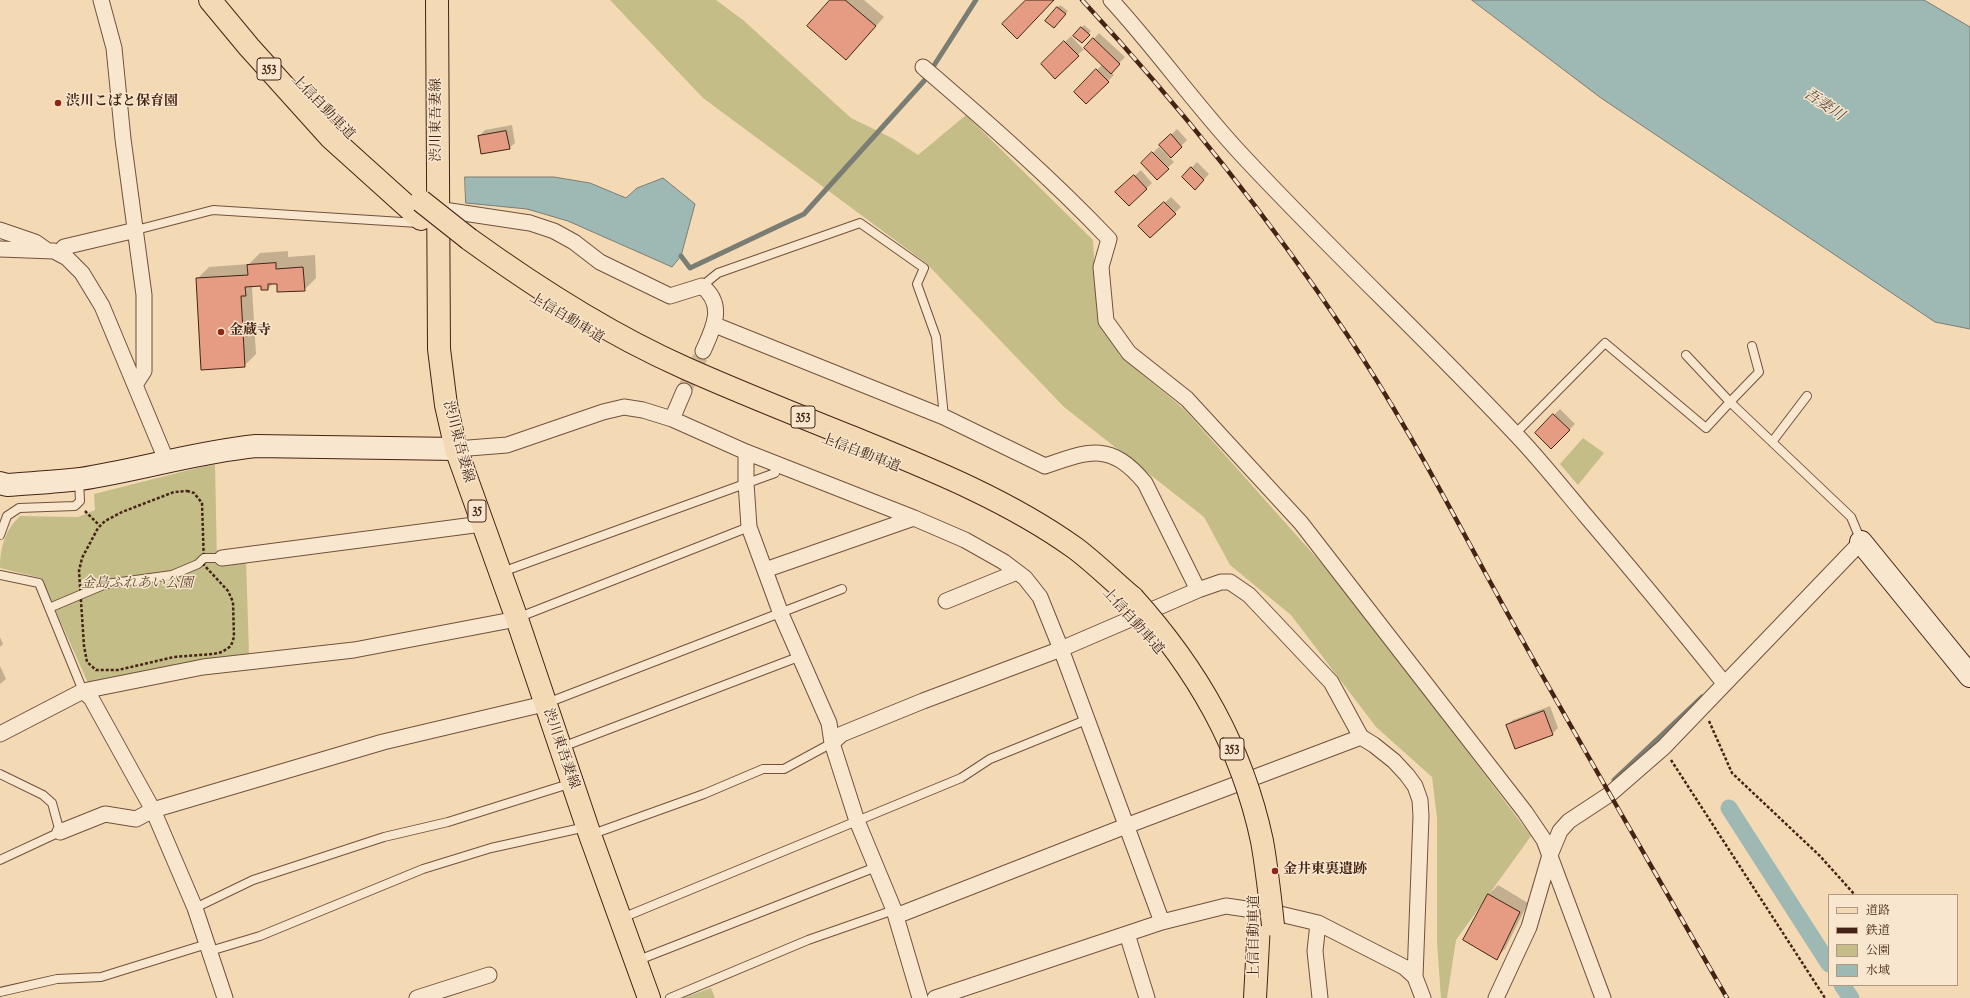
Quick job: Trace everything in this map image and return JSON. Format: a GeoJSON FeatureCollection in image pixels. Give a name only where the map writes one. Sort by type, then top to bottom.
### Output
{"type":"FeatureCollection","features":[{"type":"Feature","properties":{"kind":"main road","name":"上信自動車道"},"geometry":{"type":"LineString","coordinates":[[210,0],[249,47],[334,131],[378,164],[507,283],[563,318],[677,381],[934,484],[1016,526],[1073,563],[1129,604],[1148,635],[1169,662],[1201,713],[1226,766],[1242,814],[1256,888],[1273,955],[1269,998]]}},
{"type":"Feature","properties":{"kind":"main road","name":"上信自動車道"},"geometry":{"type":"LineString","coordinates":[[226,0],[334,131]]}},
{"type":"Feature","properties":{"kind":"main road","name":"渋川東吾妻線"},"geometry":{"type":"LineString","coordinates":[[437,0],[437,217],[439,349],[446,404],[456,449],[499,573],[517,619],[544,704],[588,831],[648,998]]}},
{"type":"Feature","properties":{"kind":"main road","name":"上信自動車道"},"geometry":{"type":"LineString","coordinates":[[1255,998],[1266,925]]}},
{"type":"Feature","properties":{"kind":"street"},"geometry":{"type":"LineString","coordinates":[[101,0],[114,48],[123,139],[144,295],[144,371],[135,385]]}},
{"type":"Feature","properties":{"kind":"street"},"geometry":{"type":"LineString","coordinates":[[1111,0],[1139,31],[1211,121],[1241,154],[1338,255],[1421,336],[1515,434],[1658,602],[1724,683]]}},
{"type":"Feature","properties":{"kind":"street"},"geometry":{"type":"LineString","coordinates":[[923,67],[994,128],[1085,213],[1109,239],[1101,267],[1106,321],[1129,353],[1187,399],[1301,523],[1525,812],[1544,840],[1603,998]]}},
{"type":"Feature","properties":{"kind":"street"},"geometry":{"type":"LineString","coordinates":[[437,217],[530,223],[554,231],[574,242],[600,262],[670,296],[702,286],[708,291],[714,305],[715,325],[703,351]]}},
{"type":"Feature","properties":{"kind":"street"},"geometry":{"type":"LineString","coordinates":[[0,230],[35,242],[67,258],[82,273],[102,306],[167,462]]}},
{"type":"Feature","properties":{"kind":"street"},"geometry":{"type":"LineString","coordinates":[[0,249],[53,252],[64,247],[136,230]]}},
{"type":"Feature","properties":{"kind":"street"},"geometry":{"type":"LineString","coordinates":[[715,325],[944,417],[1045,466],[1078,454],[1090,452],[1102,453],[1120,460],[1135,471],[1145,483],[1198,590]]}},
{"type":"Feature","properties":{"kind":"street"},"geometry":{"type":"LineString","coordinates":[[672,419],[684,391]]}},
{"type":"Feature","properties":{"kind":"street"},"geometry":{"type":"LineString","coordinates":[[0,483],[7,485],[79,479],[167,462],[223,449],[256,446],[456,449],[507,445],[603,412],[624,407],[643,410],[672,419],[746,452],[914,518],[965,540],[1004,562],[1025,578],[1040,597],[1061,649],[1162,922]]}},
{"type":"Feature","properties":{"kind":"street"},"geometry":{"type":"LineString","coordinates":[[746,452],[746,483],[749,528],[781,614],[801,656],[829,723],[832,743],[857,822],[895,913],[920,998]]}},
{"type":"Feature","properties":{"kind":"street"},"geometry":{"type":"LineString","coordinates":[[765,570],[914,518]]}},
{"type":"Feature","properties":{"kind":"street"},"geometry":{"type":"LineString","coordinates":[[222,558],[482,524]]}},
{"type":"Feature","properties":{"kind":"street"},"geometry":{"type":"LineString","coordinates":[[1496,998],[1529,927],[1550,855],[1560,831],[1569,821],[1610,794],[1664,747],[1861,542],[1970,676]]}},
{"type":"Feature","properties":{"kind":"street"},"geometry":{"type":"LineString","coordinates":[[946,600],[1017,572]]}},
{"type":"Feature","properties":{"kind":"street"},"geometry":{"type":"LineString","coordinates":[[832,743],[842,734],[886,716],[1061,649],[1198,590],[1221,582],[1230,582],[1249,596],[1331,682],[1361,737],[1374,745],[1394,762],[1415,786],[1420,800],[1421,816],[1415,977]]}},
{"type":"Feature","properties":{"kind":"street"},"geometry":{"type":"LineString","coordinates":[[0,734],[83,691],[203,667],[354,650],[517,619]]}},
{"type":"Feature","properties":{"kind":"street"},"geometry":{"type":"LineString","coordinates":[[83,691],[91,698],[153,810],[195,908],[225,998]]}},
{"type":"Feature","properties":{"kind":"street"},"geometry":{"type":"LineString","coordinates":[[60,832],[104,814],[136,819],[153,810],[383,742],[544,704]]}},
{"type":"Feature","properties":{"kind":"street"},"geometry":{"type":"LineString","coordinates":[[895,913],[1361,737]]}},
{"type":"Feature","properties":{"kind":"street"},"geometry":{"type":"LineString","coordinates":[[935,998],[1162,922],[1226,906],[1280,914],[1318,923],[1404,967],[1415,977],[1424,998]]}},
{"type":"Feature","properties":{"kind":"street"},"geometry":{"type":"LineString","coordinates":[[1318,923],[1315,951],[1320,998]]}},
{"type":"Feature","properties":{"kind":"street"},"geometry":{"type":"LineString","coordinates":[[1127,934],[1147,998]]}},
{"type":"Feature","properties":{"kind":"street"},"geometry":{"type":"LineString","coordinates":[[417,998],[489,975]]}},
{"type":"Feature","properties":{"kind":"lane"},"geometry":{"type":"LineString","coordinates":[[136,230],[213,210],[437,217]]}},
{"type":"Feature","properties":{"kind":"lane"},"geometry":{"type":"LineString","coordinates":[[702,286],[718,273],[860,223],[924,268],[917,284],[936,336],[944,417]]}},
{"type":"Feature","properties":{"kind":"lane"},"geometry":{"type":"LineString","coordinates":[[1515,434],[1605,343],[1706,428],[1759,372],[1752,346]]}},
{"type":"Feature","properties":{"kind":"lane"},"geometry":{"type":"LineString","coordinates":[[1686,355],[1730,402],[1851,517],[1861,542]]}},
{"type":"Feature","properties":{"kind":"lane"},"geometry":{"type":"LineString","coordinates":[[1772,442],[1807,396]]}},
{"type":"Feature","properties":{"kind":"lane"},"geometry":{"type":"LineString","coordinates":[[499,573],[775,473]]}},
{"type":"Feature","properties":{"kind":"lane"},"geometry":{"type":"LineString","coordinates":[[0,535],[7,516],[19,508],[75,506],[80,501],[79,479]]}},
{"type":"Feature","properties":{"kind":"lane"},"geometry":{"type":"LineString","coordinates":[[517,619],[749,528]]}},
{"type":"Feature","properties":{"kind":"lane"},"geometry":{"type":"LineString","coordinates":[[49,608],[81,593],[106,584],[172,575],[198,564],[204,558],[222,558]]}},
{"type":"Feature","properties":{"kind":"lane"},"geometry":{"type":"LineString","coordinates":[[0,575],[39,583],[83,691]]}},
{"type":"Feature","properties":{"kind":"lane"},"geometry":{"type":"LineString","coordinates":[[544,704],[781,614],[842,589]]}},
{"type":"Feature","properties":{"kind":"lane"},"geometry":{"type":"LineString","coordinates":[[560,748],[801,656]]}},
{"type":"Feature","properties":{"kind":"lane"},"geometry":{"type":"LineString","coordinates":[[619,919],[961,778],[990,759],[1086,720]]}},
{"type":"Feature","properties":{"kind":"lane"},"geometry":{"type":"LineString","coordinates":[[0,992],[57,979],[101,977],[208,948],[260,936],[424,868],[491,848],[588,831],[704,794],[763,769],[784,769],[832,743]]}},
{"type":"Feature","properties":{"kind":"lane"},"geometry":{"type":"LineString","coordinates":[[0,774],[43,795],[52,803],[60,832],[0,860]]}},
{"type":"Feature","properties":{"kind":"lane"},"geometry":{"type":"LineString","coordinates":[[195,908],[253,880],[384,837],[448,822],[572,783]]}},
{"type":"Feature","properties":{"kind":"lane"},"geometry":{"type":"LineString","coordinates":[[635,961],[876,867]]}},
{"type":"Feature","properties":{"kind":"lane"},"geometry":{"type":"LineString","coordinates":[[670,998],[808,940],[895,913]]}},
{"type":"Feature","properties":{"kind":"path"},"geometry":{"type":"LineString","coordinates":[[78,503],[100,526]]}},
{"type":"Feature","properties":{"kind":"path"},"geometry":{"type":"LineString","coordinates":[[1703,706],[1732,773],[1820,856],[1854,894]]}},
{"type":"Feature","properties":{"kind":"path"},"geometry":{"type":"LineString","coordinates":[[1664,747],[1825,998]]}},
{"type":"Feature","properties":{"kind":"green space"},"geometry":{"type":"Polygon","coordinates":[[[610,0],[716,0],[743,20],[851,118],[892,138],[918,155],[966,115],[1093,240],[1097,316],[1120,356],[1184,409],[1347,592],[1531,836],[1456,940],[1447,998],[1441,998],[1437,943],[1437,818],[1432,777],[1376,727],[1291,615],[1230,565],[1204,517],[1064,407],[926,263],[703,98],[610,0]]]}},
{"type":"Feature","properties":{"kind":"green space"},"geometry":{"type":"Polygon","coordinates":[[[1583,438],[1604,453],[1578,485],[1560,464],[1583,438]]]}},
{"type":"Feature","properties":{"kind":"green space","name":"金島ふれあい公園"},"geometry":{"type":"Polygon","coordinates":[[[215,465],[217,562],[246,559],[249,654],[88,683],[41,578],[0,568],[2,546],[7,533],[20,516],[78,517],[95,510],[94,494],[205,466],[215,465]]]}},
{"type":"Feature","properties":{"kind":"green space"},"geometry":{"type":"Polygon","coordinates":[[[711,988],[715,998],[683,998],[711,988]]]}},
{"type":"Feature","properties":{"kind":"water","name":"吾妻川"},"geometry":{"type":"Polygon","coordinates":[[[1472,0],[1924,0],[1970,27],[1970,329],[1935,322],[1601,98],[1472,0]]]}},
{"type":"Feature","properties":{"kind":"water"},"geometry":{"type":"Polygon","coordinates":[[[465,177],[554,177],[590,183],[626,198],[637,188],[663,178],[695,204],[681,256],[672,267],[568,221],[527,209],[466,203],[465,177]]]}},
{"type":"Feature","properties":{"kind":"building"},"geometry":{"type":"Polygon","coordinates":[[[830,0],[845,0],[876,26],[846,60],[807,26],[830,0]]]}},
{"type":"Feature","properties":{"kind":"building"},"geometry":{"type":"Polygon","coordinates":[[[1026,0],[1054,0],[1017,39],[1002,24],[1026,0]]]}},
{"type":"Feature","properties":{"kind":"building"},"geometry":{"type":"Polygon","coordinates":[[[1057,7],[1066,14],[1054,28],[1045,21],[1057,7]]]}},
{"type":"Feature","properties":{"kind":"building"},"geometry":{"type":"Polygon","coordinates":[[[1081,27],[1090,35],[1082,43],[1073,36],[1081,27]]]}},
{"type":"Feature","properties":{"kind":"building"},"geometry":{"type":"Polygon","coordinates":[[[1093,38],[1120,64],[1111,74],[1084,48],[1093,38]]]}},
{"type":"Feature","properties":{"kind":"building"},"geometry":{"type":"Polygon","coordinates":[[[1064,41],[1079,56],[1055,79],[1041,64],[1064,41]]]}},
{"type":"Feature","properties":{"kind":"building"},"geometry":{"type":"Polygon","coordinates":[[[1096,69],[1109,82],[1086,104],[1074,92],[1096,69]]]}},
{"type":"Feature","properties":{"kind":"building"},"geometry":{"type":"Polygon","coordinates":[[[506,131],[510,149],[481,154],[478,136],[506,131]]]}},
{"type":"Feature","properties":{"kind":"building"},"geometry":{"type":"Polygon","coordinates":[[[1171,134],[1182,147],[1171,158],[1159,145],[1171,134]]]}},
{"type":"Feature","properties":{"kind":"building"},"geometry":{"type":"Polygon","coordinates":[[[1152,152],[1169,169],[1157,180],[1141,163],[1152,152]]]}},
{"type":"Feature","properties":{"kind":"building"},"geometry":{"type":"Polygon","coordinates":[[[1191,167],[1204,180],[1195,190],[1182,177],[1191,167]]]}},
{"type":"Feature","properties":{"kind":"building"},"geometry":{"type":"Polygon","coordinates":[[[1134,175],[1147,189],[1129,206],[1115,192],[1134,175]]]}},
{"type":"Feature","properties":{"kind":"building"},"geometry":{"type":"Polygon","coordinates":[[[1164,202],[1176,214],[1150,238],[1138,226],[1164,202]]]}},
{"type":"Feature","properties":{"kind":"building","name":"金蔵寺"},"geometry":{"type":"Polygon","coordinates":[[[276,263],[276,269],[303,267],[305,291],[277,292],[277,284],[268,284],[268,290],[261,290],[261,286],[245,287],[246,296],[241,296],[245,367],[201,370],[196,278],[248,275],[247,265],[276,263]]]}},
{"type":"Feature","properties":{"kind":"building"},"geometry":{"type":"Polygon","coordinates":[[[1553,414],[1570,430],[1551,449],[1535,433],[1553,414]]]}},
{"type":"Feature","properties":{"kind":"building"},"geometry":{"type":"Polygon","coordinates":[[[1544,711],[1553,735],[1515,749],[1506,725],[1544,711]]]}},
{"type":"Feature","properties":{"kind":"building"},"geometry":{"type":"Polygon","coordinates":[[[1488,894],[1520,912],[1497,960],[1463,940],[1488,894]]]}},
{"type":"Feature","properties":{"kind":"waterway"},"geometry":{"type":"LineString","coordinates":[[681,256],[690,268],[804,214],[924,81],[976,0]]}},
{"type":"Feature","properties":{"kind":"waterway"},"geometry":{"type":"LineString","coordinates":[[1614,780],[1702,697]]}},
{"type":"Feature","properties":{"kind":"waterway"},"geometry":{"type":"LineString","coordinates":[[1729,808],[1828,962]]}},
{"type":"Feature","properties":{"kind":"waterway"},"geometry":{"type":"LineString","coordinates":[[1843,986],[1851,998]]}},
{"type":"Feature","properties":{"kind":"tunnel"},"geometry":{"type":"LineString","coordinates":[[684,391],[703,351]]}},
{"type":"Feature","properties":{"kind":"railway"},"geometry":{"type":"LineString","coordinates":[[1082,0],[1153,79],[1253,203],[1316,289],[1370,369],[1436,482],[1545,680],[1727,998]]}},
{"type":"Feature","properties":{"kind":"place","name":"渋川こばと保育園"},"geometry":{"type":"Point","coordinates":[58,103]}},
{"type":"Feature","properties":{"kind":"place","name":"金蔵寺"},"geometry":{"type":"Point","coordinates":[221,332]}},
{"type":"Feature","properties":{"kind":"place","name":"金井東裏遺跡"},"geometry":{"type":"Point","coordinates":[1275,871]}}]}
